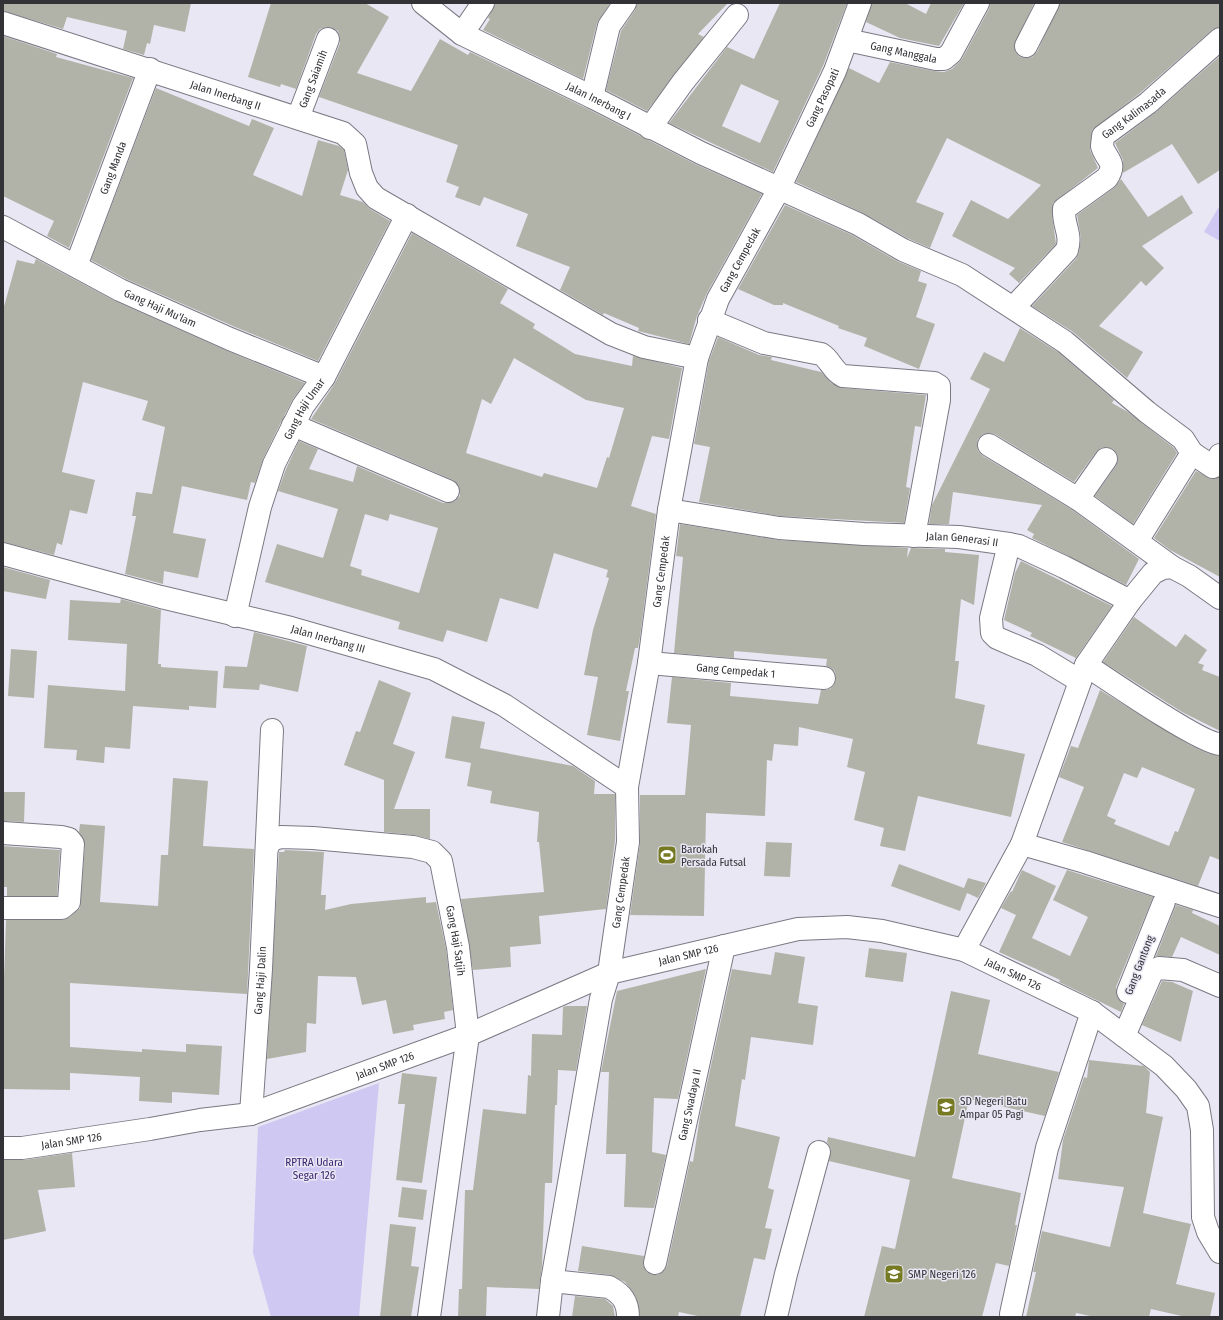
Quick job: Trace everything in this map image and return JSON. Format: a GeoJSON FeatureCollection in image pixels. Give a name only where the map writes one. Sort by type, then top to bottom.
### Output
{"type":"FeatureCollection","features":[{"type":"Feature","properties":{"kind":"street","name":"Jalan Inerbang I"},"geometry":{"type":"LineString","coordinates":[[423,3],[462,34],[592,97],[650,128],[779,189],[858,224],[903,250],[962,275],[1014,307],[1065,342],[1152,416],[1183,439],[1192,453]]}},
{"type":"Feature","properties":{"kind":"street"},"geometry":{"type":"LineString","coordinates":[[462,34],[483,3]]}},
{"type":"Feature","properties":{"kind":"street"},"geometry":{"type":"LineString","coordinates":[[592,97],[609,26],[625,3]]}},
{"type":"Feature","properties":{"kind":"street","name":"Gang Pasopati"},"geometry":{"type":"LineString","coordinates":[[779,189],[835,71],[847,40],[853,18],[860,3]]}},
{"type":"Feature","properties":{"kind":"street","name":"Gang Manggala"},"geometry":{"type":"LineString","coordinates":[[847,40],[936,59],[944,58],[951,53],[978,3]]}},
{"type":"Feature","properties":{"kind":"street"},"geometry":{"type":"LineString","coordinates":[[1026,46],[1048,3]]}},
{"type":"Feature","properties":{"kind":"street"},"geometry":{"type":"LineString","coordinates":[[650,128],[683,82],[737,15]]}},
{"type":"Feature","properties":{"kind":"street","name":"Jalan Inerbang II"},"geometry":{"type":"LineString","coordinates":[[3,23],[150,69],[344,133],[355,144],[361,173],[367,188],[376,198],[611,334],[644,347],[697,358]]}},
{"type":"Feature","properties":{"kind":"street","name":"Gang Saiamih"},"geometry":{"type":"LineString","coordinates":[[298,118],[328,39]]}},
{"type":"Feature","properties":{"kind":"street","name":"Gang Kalimasada"},"geometry":{"type":"LineString","coordinates":[[1014,307],[1067,250],[1070,239],[1063,220],[1064,209],[1107,178],[1112,171],[1111,163],[1102,146],[1103,136],[1148,104],[1220,39]]}},
{"type":"Feature","properties":{"kind":"street","name":"Gang Manda"},"geometry":{"type":"LineString","coordinates":[[76,266],[150,69]]}},
{"type":"Feature","properties":{"kind":"street","name":"Gang Cempedak"},"geometry":{"type":"LineString","coordinates":[[548,1317],[552,1281],[601,999],[609,973],[628,842],[627,787],[648,664],[669,510],[697,358],[709,320],[718,299],[779,189]]}},
{"type":"Feature","properties":{"kind":"street","name":"Gang Haji Umar"},"geometry":{"type":"LineString","coordinates":[[235,616],[266,484],[302,406],[324,377],[407,215]]}},
{"type":"Feature","properties":{"kind":"street","name":"Gang Haji Mu'lam"},"geometry":{"type":"LineString","coordinates":[[3,227],[120,290],[230,339],[324,377]]}},
{"type":"Feature","properties":{"kind":"street"},"geometry":{"type":"LineString","coordinates":[[709,320],[764,343],[821,354],[827,357],[836,373],[843,376],[934,383],[939,386],[939,400],[914,536]]}},
{"type":"Feature","properties":{"kind":"street"},"geometry":{"type":"LineString","coordinates":[[293,425],[448,491]]}},
{"type":"Feature","properties":{"kind":"street"},"geometry":{"type":"LineString","coordinates":[[989,445],[1078,499],[1172,567],[1189,576],[1220,598]]}},
{"type":"Feature","properties":{"kind":"street"},"geometry":{"type":"LineString","coordinates":[[1137,541],[1192,453],[1213,467],[1220,455]]}},
{"type":"Feature","properties":{"kind":"street"},"geometry":{"type":"LineString","coordinates":[[1078,499],[1106,459]]}},
{"type":"Feature","properties":{"kind":"street","name":"Jalan Generasi II"},"geometry":{"type":"LineString","coordinates":[[669,510],[779,528],[834,533],[959,537],[1009,544],[1019,546],[1064,567],[1130,601]]}},
{"type":"Feature","properties":{"kind":"street"},"geometry":{"type":"LineString","coordinates":[[1009,544],[990,618],[992,633],[997,638],[1083,673],[1212,742],[1220,744]]}},
{"type":"Feature","properties":{"kind":"street","name":"Jalan Inerbang III"},"geometry":{"type":"LineString","coordinates":[[3,554],[235,616],[291,628],[434,669],[504,705],[627,787]]}},
{"type":"Feature","properties":{"kind":"street"},"geometry":{"type":"LineString","coordinates":[[964,950],[1022,844],[1083,673],[1130,601],[1156,570],[1172,567]]}},
{"type":"Feature","properties":{"kind":"street","name":"Gang Cempedak 1"},"geometry":{"type":"LineString","coordinates":[[648,664],[824,678]]}},
{"type":"Feature","properties":{"kind":"street","name":"Gang Haji Dalin"},"geometry":{"type":"LineString","coordinates":[[251,1114],[268,846],[272,730]]}},
{"type":"Feature","properties":{"kind":"street"},"geometry":{"type":"LineString","coordinates":[[3,833],[61,837],[69,839],[73,844],[69,902],[62,908],[3,908]]}},
{"type":"Feature","properties":{"kind":"street","name":"Gang Haji Satjih"},"geometry":{"type":"LineString","coordinates":[[268,846],[270,840],[275,838],[297,837],[413,847],[432,852],[441,861],[458,947],[468,1035],[429,1317]]}},
{"type":"Feature","properties":{"kind":"street"},"geometry":{"type":"LineString","coordinates":[[1022,844],[1085,862],[1220,906]]}},
{"type":"Feature","properties":{"kind":"street","name":"Gang Gantong"},"geometry":{"type":"LineString","coordinates":[[1119,1032],[1164,902]]}},
{"type":"Feature","properties":{"kind":"street","name":"Jalan SMP 126"},"geometry":{"type":"LineString","coordinates":[[3,1148],[22,1148],[200,1120],[251,1114],[468,1035],[609,973],[798,929],[847,927],[882,931],[964,950],[1092,1012],[1164,1066],[1186,1089],[1198,1106],[1202,1130],[1203,1216],[1208,1232],[1220,1252]]}},
{"type":"Feature","properties":{"kind":"street","name":"Gang Swadaya II"},"geometry":{"type":"LineString","coordinates":[[655,1263],[724,946]]}},
{"type":"Feature","properties":{"kind":"street"},"geometry":{"type":"LineString","coordinates":[[1119,1032],[1152,972],[1159,968],[1183,970],[1220,986]]}},
{"type":"Feature","properties":{"kind":"street"},"geometry":{"type":"LineString","coordinates":[[1011,1314],[1047,1148],[1092,1012]]}},
{"type":"Feature","properties":{"kind":"street"},"geometry":{"type":"LineString","coordinates":[[776,1317],[819,1152]]}},
{"type":"Feature","properties":{"kind":"street"},"geometry":{"type":"LineString","coordinates":[[552,1281],[610,1287],[618,1292],[626,1302],[628,1317]]}},
{"type":"Feature","properties":{"kind":"green space"},"geometry":{"type":"Polygon","coordinates":[[[1220,205],[1220,241],[1204,232],[1220,205]]]}},
{"type":"Feature","properties":{"kind":"green space","name":"RPTRA Udara Segar 126"},"geometry":{"type":"Polygon","coordinates":[[[379,1083],[359,1317],[271,1317],[253,1253],[258,1127],[379,1083]]]}},
{"type":"Feature","properties":{"kind":"building"},"geometry":{"type":"Polygon","coordinates":[[[3,3],[191,3],[185,32],[154,25],[150,44],[147,43],[144,55],[123,49],[127,31],[67,17],[63,29],[3,11],[3,3]]]}},
{"type":"Feature","properties":{"kind":"building"},"geometry":{"type":"Polygon","coordinates":[[[271,3],[365,3],[389,17],[357,73],[411,91],[440,39],[468,55],[470,52],[586,108],[695,164],[762,194],[707,293],[697,316],[689,344],[638,331],[639,328],[604,313],[603,315],[560,290],[570,267],[516,246],[528,214],[484,197],[480,206],[455,197],[459,187],[446,182],[458,145],[319,97],[340,43],[338,31],[333,28],[326,27],[320,29],[316,34],[296,89],[281,84],[280,87],[248,77],[271,3]]]}},
{"type":"Feature","properties":{"kind":"building"},"geometry":{"type":"Polygon","coordinates":[[[495,3],[610,3],[597,23],[583,79],[483,30],[490,19],[488,18],[495,3]]]}},
{"type":"Feature","properties":{"kind":"building"},"geometry":{"type":"Polygon","coordinates":[[[637,3],[728,3],[698,34],[704,37],[647,111],[606,90],[621,31],[635,10],[637,3]]]}},
{"type":"Feature","properties":{"kind":"building"},"geometry":{"type":"Polygon","coordinates":[[[780,3],[847,3],[823,66],[773,172],[669,123],[727,47],[754,59],[780,3]],[[741,84],[722,126],[760,143],[779,101],[741,84]]]}},
{"type":"Feature","properties":{"kind":"building"},"geometry":{"type":"Polygon","coordinates":[[[872,3],[905,3],[926,14],[931,3],[964,3],[939,46],[900,38],[866,22],[872,3]]]}},
{"type":"Feature","properties":{"kind":"building"},"geometry":{"type":"Polygon","coordinates":[[[990,3],[1034,3],[1014,46],[1016,53],[1020,57],[1026,58],[1032,57],[1037,52],[1060,3],[1220,3],[1220,27],[1212,30],[1140,93],[1092,130],[1090,150],[1098,168],[1053,203],[1052,215],[1056,244],[1019,283],[1009,274],[1015,268],[952,236],[971,200],[1008,219],[1041,185],[947,138],[916,202],[944,213],[930,248],[909,239],[863,213],[796,182],[849,68],[879,83],[890,62],[934,71],[944,72],[952,69],[962,59],[989,9],[990,3]]]}},
{"type":"Feature","properties":{"kind":"building"},"geometry":{"type":"Polygon","coordinates":[[[3,36],[57,54],[56,57],[133,78],[69,248],[47,236],[54,221],[3,196],[3,36]]]}},
{"type":"Feature","properties":{"kind":"building"},"geometry":{"type":"Polygon","coordinates":[[[1220,56],[1220,170],[1198,184],[1172,144],[1123,173],[1123,160],[1115,143],[1156,112],[1220,56]]]}},
{"type":"Feature","properties":{"kind":"building"},"geometry":{"type":"Polygon","coordinates":[[[156,88],[249,126],[252,119],[274,128],[253,175],[302,196],[318,140],[339,146],[344,150],[348,170],[340,195],[363,202],[370,209],[390,221],[318,361],[235,327],[126,279],[91,260],[156,88]]]}},
{"type":"Feature","properties":{"kind":"building"},"geometry":{"type":"Polygon","coordinates":[[[1121,179],[1148,217],[1182,195],[1193,213],[1142,246],[1164,268],[1146,286],[1141,281],[1099,326],[1143,352],[1127,378],[1073,332],[1032,306],[1076,259],[1079,253],[1081,238],[1077,215],[1114,188],[1121,179]]]}},
{"type":"Feature","properties":{"kind":"building"},"geometry":{"type":"Polygon","coordinates":[[[785,205],[852,235],[897,261],[921,271],[918,281],[927,284],[916,317],[935,324],[919,369],[864,346],[867,338],[838,328],[839,326],[783,303],[783,305],[774,305],[738,289],[785,205]]]}},
{"type":"Feature","properties":{"kind":"building"},"geometry":{"type":"Polygon","coordinates":[[[412,233],[508,289],[500,303],[535,324],[533,328],[575,354],[632,366],[633,356],[682,368],[669,439],[652,436],[631,506],[656,514],[640,637],[638,648],[635,648],[626,691],[629,691],[620,741],[587,735],[598,677],[584,675],[593,630],[609,578],[606,577],[608,570],[554,553],[538,609],[500,598],[487,642],[447,630],[443,642],[398,629],[400,622],[265,582],[277,544],[323,558],[338,509],[278,491],[299,441],[318,449],[309,469],[353,482],[357,466],[443,503],[455,501],[460,496],[458,484],[453,480],[311,419],[335,383],[412,233]],[[514,358],[491,404],[482,399],[466,453],[542,477],[544,473],[597,488],[607,457],[609,458],[624,408],[586,400],[514,358]],[[365,514],[350,566],[362,570],[361,575],[419,593],[438,528],[390,514],[388,521],[365,514]]]}},
{"type":"Feature","properties":{"kind":"building"},"geometry":{"type":"Polygon","coordinates":[[[36,259],[115,301],[225,350],[305,383],[293,399],[282,420],[263,459],[255,483],[251,482],[247,500],[182,486],[173,533],[206,539],[198,578],[164,571],[163,584],[125,574],[136,516],[132,516],[136,492],[152,494],[165,427],[142,420],[148,401],[83,382],[62,472],[95,480],[87,514],[70,510],[62,545],[57,543],[54,555],[3,542],[3,310],[17,260],[34,264],[36,259]]]}},
{"type":"Feature","properties":{"kind":"building"},"geometry":{"type":"Polygon","coordinates":[[[1020,328],[1058,352],[1114,400],[1112,403],[1128,412],[1174,448],[1177,453],[1133,524],[1095,496],[1116,466],[1118,460],[1117,454],[1113,449],[1107,447],[1101,448],[1096,452],[1074,482],[995,434],[983,434],[978,439],[978,451],[983,456],[1071,509],[1139,559],[1126,585],[1032,538],[1034,534],[1027,530],[1042,505],[953,492],[949,524],[929,524],[932,505],[990,389],[970,379],[984,352],[1004,362],[1020,328]]]}},
{"type":"Feature","properties":{"kind":"building"},"geometry":{"type":"Polygon","coordinates":[[[718,337],[759,355],[772,357],[771,360],[821,372],[831,383],[842,388],[926,395],[921,427],[915,426],[906,487],[910,488],[904,523],[780,516],[699,502],[710,447],[694,444],[709,361],[718,337]]]}},
{"type":"Feature","properties":{"kind":"building"},"geometry":{"type":"Polygon","coordinates":[[[1196,471],[1212,479],[1220,477],[1220,577],[1170,550],[1154,538],[1196,471]]]}},
{"type":"Feature","properties":{"kind":"building"},"geometry":{"type":"Polygon","coordinates":[[[680,524],[778,540],[908,548],[907,558],[911,548],[945,549],[945,552],[979,555],[974,605],[961,599],[955,661],[959,661],[955,698],[985,705],[977,744],[1025,754],[1011,817],[918,796],[905,851],[880,846],[884,828],[854,820],[865,772],[847,767],[853,739],[799,727],[798,746],[774,744],[772,761],[767,760],[765,816],[706,813],[704,916],[630,915],[640,844],[640,795],[685,795],[691,725],[667,723],[672,677],[731,683],[730,696],[818,704],[821,690],[830,689],[834,685],[836,679],[835,672],[826,666],[827,659],[734,651],[734,658],[674,653],[683,557],[676,556],[680,524]]]}},
{"type":"Feature","properties":{"kind":"building"},"geometry":{"type":"Polygon","coordinates":[[[1021,561],[1112,606],[1076,658],[1030,636],[1032,633],[1004,620],[1015,573],[1021,561]]]}},
{"type":"Feature","properties":{"kind":"building"},"geometry":{"type":"Polygon","coordinates":[[[3,567],[50,580],[46,599],[3,591],[3,567]]]}},
{"type":"Feature","properties":{"kind":"building"},"geometry":{"type":"Polygon","coordinates":[[[121,599],[161,610],[158,664],[161,664],[161,667],[218,671],[216,708],[189,706],[189,710],[133,706],[130,749],[105,747],[104,763],[76,760],[77,750],[44,748],[48,685],[125,691],[127,644],[68,640],[70,600],[120,603],[121,599]]]}},
{"type":"Feature","properties":{"kind":"building"},"geometry":{"type":"Polygon","coordinates":[[[1134,617],[1176,647],[1185,634],[1207,650],[1198,663],[1204,665],[1202,670],[1220,677],[1220,731],[1182,712],[1103,662],[1134,617]]]}},
{"type":"Feature","properties":{"kind":"building"},"geometry":{"type":"Polygon","coordinates":[[[254,632],[307,646],[298,692],[260,684],[259,690],[223,688],[225,666],[247,667],[254,632]]]}},
{"type":"Feature","properties":{"kind":"building"},"geometry":{"type":"Polygon","coordinates":[[[11,649],[37,651],[34,698],[8,696],[11,649]]]}},
{"type":"Feature","properties":{"kind":"building"},"geometry":{"type":"Polygon","coordinates":[[[379,680],[411,693],[393,744],[415,752],[394,809],[430,809],[430,839],[414,835],[384,832],[384,780],[344,765],[356,731],[360,732],[379,680]]]}},
{"type":"Feature","properties":{"kind":"building"},"geometry":{"type":"Polygon","coordinates":[[[1100,690],[1188,744],[1207,753],[1220,756],[1220,860],[1210,856],[1198,886],[1062,842],[1084,787],[1059,777],[1071,746],[1078,748],[1100,690]],[[1142,767],[1137,778],[1124,773],[1107,816],[1116,820],[1114,824],[1169,846],[1175,831],[1178,832],[1195,789],[1142,767]]]}},
{"type":"Feature","properties":{"kind":"building"},"geometry":{"type":"Polygon","coordinates":[[[452,716],[485,722],[480,748],[573,766],[595,781],[594,794],[615,794],[615,841],[606,909],[539,916],[541,944],[510,947],[511,967],[473,970],[461,899],[544,892],[539,842],[537,842],[539,812],[490,803],[492,791],[467,786],[471,763],[445,758],[452,716]]]}},
{"type":"Feature","properties":{"kind":"building"},"geometry":{"type":"Polygon","coordinates":[[[173,778],[208,781],[203,846],[254,849],[247,994],[70,983],[70,1047],[142,1052],[142,1049],[186,1052],[186,1044],[222,1046],[219,1095],[172,1092],[172,1103],[139,1101],[140,1077],[70,1073],[70,1090],[3,1089],[3,1008],[6,920],[62,920],[70,917],[80,908],[85,845],[79,832],[80,824],[105,826],[100,902],[158,906],[161,855],[168,855],[173,778]]]}},
{"type":"Feature","properties":{"kind":"building"},"geometry":{"type":"Polygon","coordinates":[[[3,792],[25,792],[24,822],[3,821],[3,792]]]}},
{"type":"Feature","properties":{"kind":"building"},"geometry":{"type":"Polygon","coordinates":[[[766,842],[792,843],[790,877],[764,876],[766,842]]]}},
{"type":"Feature","properties":{"kind":"building"},"geometry":{"type":"Polygon","coordinates":[[[3,846],[60,850],[57,896],[7,896],[7,887],[3,887],[3,846]]]}},
{"type":"Feature","properties":{"kind":"building"},"geometry":{"type":"Polygon","coordinates":[[[285,850],[324,852],[321,895],[326,895],[325,910],[351,904],[426,897],[426,903],[436,902],[446,949],[453,1010],[444,1012],[445,1019],[413,1025],[414,1030],[393,1034],[386,1000],[362,1005],[356,977],[318,976],[316,1024],[307,1023],[306,1052],[267,1059],[279,852],[284,852],[285,850]]]}},
{"type":"Feature","properties":{"kind":"building"},"geometry":{"type":"Polygon","coordinates":[[[899,864],[964,888],[968,878],[986,883],[978,898],[967,893],[960,911],[891,886],[899,864]]]}},
{"type":"Feature","properties":{"kind":"building"},"geometry":{"type":"Polygon","coordinates":[[[1022,870],[1056,886],[1032,938],[1070,956],[1088,917],[1053,900],[1067,870],[1153,897],[1116,987],[1118,999],[1124,1004],[1121,1012],[1059,982],[1060,980],[999,952],[1016,915],[1001,908],[1011,891],[1012,892],[1022,870]]]}},
{"type":"Feature","properties":{"kind":"building"},"geometry":{"type":"Polygon","coordinates":[[[1176,905],[1193,910],[1192,913],[1220,926],[1220,955],[1181,937],[1172,957],[1156,956],[1176,905]]]}},
{"type":"Feature","properties":{"kind":"building"},"geometry":{"type":"Polygon","coordinates":[[[869,948],[907,953],[903,982],[865,977],[869,948]]]}},
{"type":"Feature","properties":{"kind":"building"},"geometry":{"type":"Polygon","coordinates":[[[775,952],[805,957],[798,1003],[818,1006],[813,1045],[751,1037],[745,1080],[742,1079],[735,1126],[780,1137],[768,1188],[774,1190],[765,1228],[772,1229],[765,1260],[754,1258],[740,1317],[702,1317],[679,1312],[678,1317],[640,1317],[636,1297],[625,1282],[611,1275],[578,1271],[582,1246],[644,1256],[643,1266],[647,1272],[653,1275],[658,1275],[664,1271],[667,1266],[690,1161],[693,1162],[700,1116],[732,969],[771,975],[775,952]]]}},
{"type":"Feature","properties":{"kind":"building"},"geometry":{"type":"Polygon","coordinates":[[[706,969],[678,1099],[654,1098],[652,1152],[666,1155],[654,1208],[624,1207],[626,1154],[606,1154],[609,1072],[601,1072],[617,991],[706,969]]]}},
{"type":"Feature","properties":{"kind":"building"},"geometry":{"type":"Polygon","coordinates":[[[1162,981],[1172,982],[1193,991],[1181,1042],[1142,1025],[1162,981]]]}},
{"type":"Feature","properties":{"kind":"building"},"geometry":{"type":"Polygon","coordinates":[[[951,991],[990,1000],[978,1054],[1059,1072],[1045,1116],[969,1099],[952,1178],[1021,1193],[1015,1225],[1017,1225],[1009,1266],[996,1263],[982,1317],[864,1317],[882,1246],[895,1249],[910,1180],[829,1161],[831,1149],[827,1142],[828,1137],[915,1157],[951,991]]]}},
{"type":"Feature","properties":{"kind":"building"},"geometry":{"type":"Polygon","coordinates":[[[587,1006],[576,1071],[558,1070],[552,1183],[545,1183],[542,1266],[539,1289],[487,1287],[486,1317],[458,1317],[459,1289],[462,1289],[465,1190],[473,1190],[483,1109],[526,1114],[528,1075],[531,1076],[532,1034],[562,1035],[563,1007],[587,1006]]]}},
{"type":"Feature","properties":{"kind":"building"},"geometry":{"type":"Polygon","coordinates":[[[1089,1060],[1144,1066],[1150,1072],[1146,1113],[1163,1117],[1143,1213],[1191,1224],[1176,1284],[1215,1293],[1210,1317],[1186,1317],[1151,1309],[1149,1317],[1095,1317],[1076,1313],[1075,1317],[1026,1317],[1036,1272],[1033,1272],[1042,1231],[1110,1247],[1124,1187],[1058,1179],[1063,1140],[1084,1077],[1087,1078],[1089,1060]]]}},
{"type":"Feature","properties":{"kind":"building"},"geometry":{"type":"Polygon","coordinates":[[[402,1073],[437,1077],[422,1183],[396,1180],[405,1104],[398,1104],[402,1073]]]}},
{"type":"Feature","properties":{"kind":"building"},"geometry":{"type":"Polygon","coordinates":[[[72,1153],[75,1187],[38,1190],[46,1231],[3,1240],[3,1160],[24,1160],[72,1153]]]}},
{"type":"Feature","properties":{"kind":"building"},"geometry":{"type":"Polygon","coordinates":[[[402,1187],[427,1190],[423,1220],[398,1217],[402,1187]]]}},
{"type":"Feature","properties":{"kind":"building"},"geometry":{"type":"Polygon","coordinates":[[[390,1224],[416,1227],[411,1266],[419,1267],[411,1317],[380,1317],[390,1224]]]}},
{"type":"Feature","properties":{"kind":"building"},"geometry":{"type":"Polygon","coordinates":[[[575,1296],[605,1299],[613,1306],[615,1317],[572,1317],[575,1296]]]}},
{"type":"Feature","properties":{"kind":"place","name":"Barokah Persada Futsal"},"geometry":{"type":"Point","coordinates":[667,855]}},
{"type":"Feature","properties":{"kind":"place","name":"SD Negeri Batu Ampar 05 Pagi"},"geometry":{"type":"Point","coordinates":[946,1107]}},
{"type":"Feature","properties":{"kind":"place","name":"SMP Negeri 126"},"geometry":{"type":"Point","coordinates":[894,1274]}}]}
